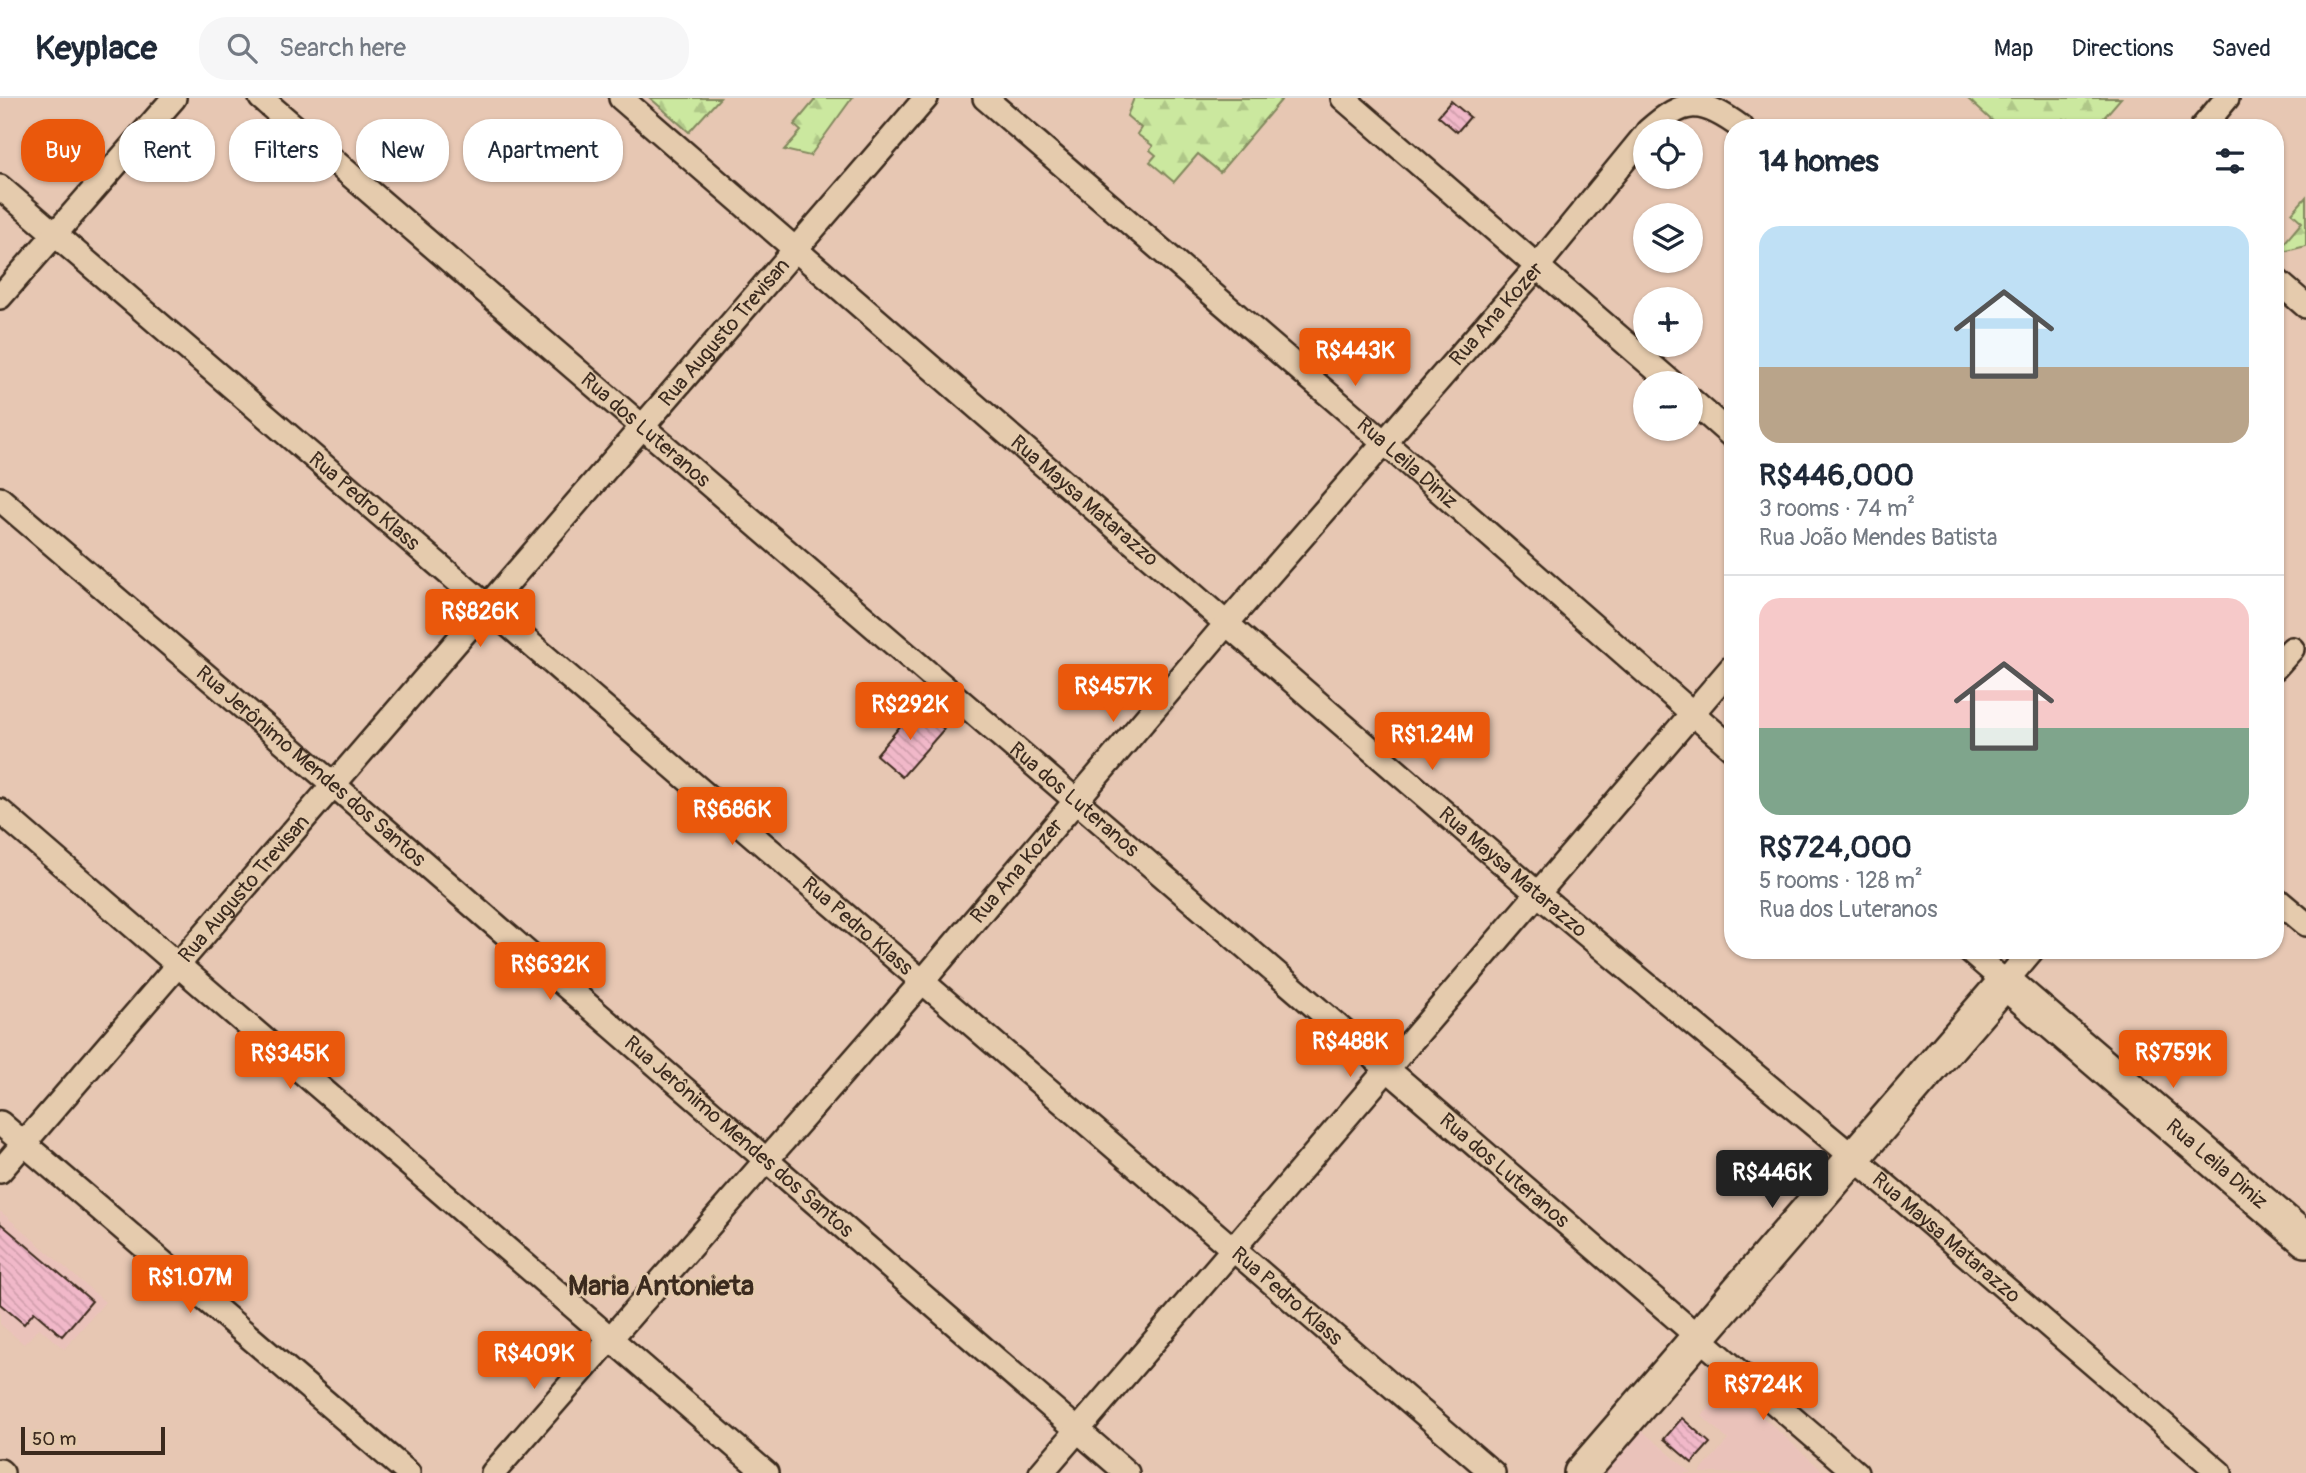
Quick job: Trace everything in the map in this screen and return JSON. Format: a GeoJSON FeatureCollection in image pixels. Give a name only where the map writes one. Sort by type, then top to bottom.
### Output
{"type":"FeatureCollection","features":[{"type":"Feature","properties":{"kind":"street"},"geometry":{"type":"LineString","coordinates":[[0,297],[174,98]]}},
{"type":"Feature","properties":{"kind":"street","name":"Rua dos Luteranos"},"geometry":{"type":"LineString","coordinates":[[261,98],[1856,1473]]}},
{"type":"Feature","properties":{"kind":"street","name":"Rua Maysa Matarazzo"},"geometry":{"type":"LineString","coordinates":[[621,98],[1538,894],[1853,1157],[2220,1473]]}},
{"type":"Feature","properties":{"kind":"street","name":"Rua Augusto Trevisan"},"geometry":{"type":"LineString","coordinates":[[0,1171],[926,98]]}},
{"type":"Feature","properties":{"kind":"street","name":"Rua Leila Diniz"},"geometry":{"type":"LineString","coordinates":[[986,98],[1724,741]]}},
{"type":"Feature","properties":{"kind":"street"},"geometry":{"type":"LineString","coordinates":[[1343,98],[1658,371]]}},
{"type":"Feature","properties":{"kind":"street","name":"Rua Ana Kozer"},"geometry":{"type":"LineString","coordinates":[[1658,119],[1668,108],[1697,98],[1707,100],[1732,119]]}},
{"type":"Feature","properties":{"kind":"street"},"geometry":{"type":"LineString","coordinates":[[2210,119],[2227,98]]}},
{"type":"Feature","properties":{"kind":"street","name":"Rua Ana Kozer"},"geometry":{"type":"LineString","coordinates":[[492,1473],[922,982],[1227,624],[1537,267],[1633,149]]}},
{"type":"Feature","properties":{"kind":"street","name":"Rua Pedro Klass"},"geometry":{"type":"LineString","coordinates":[[0,187],[1493,1473]]}},
{"type":"Feature","properties":{"kind":"street"},"geometry":{"type":"LineString","coordinates":[[2284,287],[2306,306]]}},
{"type":"Feature","properties":{"kind":"street"},"geometry":{"type":"LineString","coordinates":[[1703,410],[1724,429]]}},
{"type":"Feature","properties":{"kind":"street","name":"Rua Jerônimo Mendes dos Santos"},"geometry":{"type":"LineString","coordinates":[[0,499],[1127,1473]]}},
{"type":"Feature","properties":{"kind":"street"},"geometry":{"type":"LineString","coordinates":[[2284,658],[2292,649]]}},
{"type":"Feature","properties":{"kind":"street"},"geometry":{"type":"LineString","coordinates":[[1041,1473],[1724,676]]}},
{"type":"Feature","properties":{"kind":"street"},"geometry":{"type":"LineString","coordinates":[[0,811],[765,1473]]}},
{"type":"Feature","properties":{"kind":"street"},"geometry":{"type":"LineString","coordinates":[[2284,906],[2306,924]]}},
{"type":"Feature","properties":{"kind":"street","name":"Rua Leila Diniz"},"geometry":{"type":"LineString","coordinates":[[1978,959],[2306,1240]]}},
{"type":"Feature","properties":{"kind":"street"},"geometry":{"type":"LineString","coordinates":[[1581,1473],[2024,959]]}},
{"type":"Feature","properties":{"kind":"street"},"geometry":{"type":"LineString","coordinates":[[0,1124],[408,1473]]}},
{"type":"Feature","properties":{"kind":"shaded area"},"geometry":{"type":"Polygon","coordinates":[[[0,1211],[105,1302],[64,1349],[39,1328],[24,1344],[0,1324],[0,1211]]]}},
{"type":"Feature","properties":{"kind":"shaded area"},"geometry":{"type":"Polygon","coordinates":[[[1728,1386],[1825,1473],[1699,1473],[1728,1440],[1702,1416],[1728,1386]]]}},
{"type":"Feature","properties":{"kind":"shaded area"},"geometry":{"type":"Polygon","coordinates":[[[1640,1429],[1692,1473],[1602,1473],[1640,1429]]]}},
{"type":"Feature","properties":{"kind":"green space"},"geometry":{"type":"Polygon","coordinates":[[[650,98],[720,98],[689,132],[650,98]]]}},
{"type":"Feature","properties":{"kind":"green space"},"geometry":{"type":"Polygon","coordinates":[[[812,98],[852,98],[810,156],[784,150],[801,131],[794,125],[815,100],[812,98]]]}},
{"type":"Feature","properties":{"kind":"green space"},"geometry":{"type":"Polygon","coordinates":[[[1134,98],[1283,98],[1220,172],[1198,154],[1174,182],[1150,162],[1156,155],[1150,150],[1153,146],[1137,134],[1141,128],[1127,116],[1134,98]]]}},
{"type":"Feature","properties":{"kind":"green space"},"geometry":{"type":"Polygon","coordinates":[[[1967,98],[2121,98],[2103,119],[1990,119],[1967,98]]]}},
{"type":"Feature","properties":{"kind":"green space"},"geometry":{"type":"Polygon","coordinates":[[[2306,197],[2306,246],[2284,252],[2284,243],[2302,222],[2292,213],[2306,197]]]}},
{"type":"Feature","properties":{"kind":"building"},"geometry":{"type":"Polygon","coordinates":[[[1451,101],[1470,117],[1457,132],[1438,116],[1451,101]]]}},
{"type":"Feature","properties":{"kind":"building"},"geometry":{"type":"Polygon","coordinates":[[[917,706],[944,729],[902,777],[876,755],[917,706]]]}},
{"type":"Feature","properties":{"kind":"building"},"geometry":{"type":"Polygon","coordinates":[[[0,1223],[92,1301],[62,1336],[34,1312],[24,1324],[0,1304],[0,1223]]]}},
{"type":"Feature","properties":{"kind":"building"},"geometry":{"type":"Polygon","coordinates":[[[1682,1418],[1710,1443],[1692,1463],[1664,1439],[1682,1418]]]}},
{"type":"Feature","properties":{"kind":"district","name":"Maria Antonieta"},"geometry":{"type":"Point","coordinates":[661,1286]}}]}
